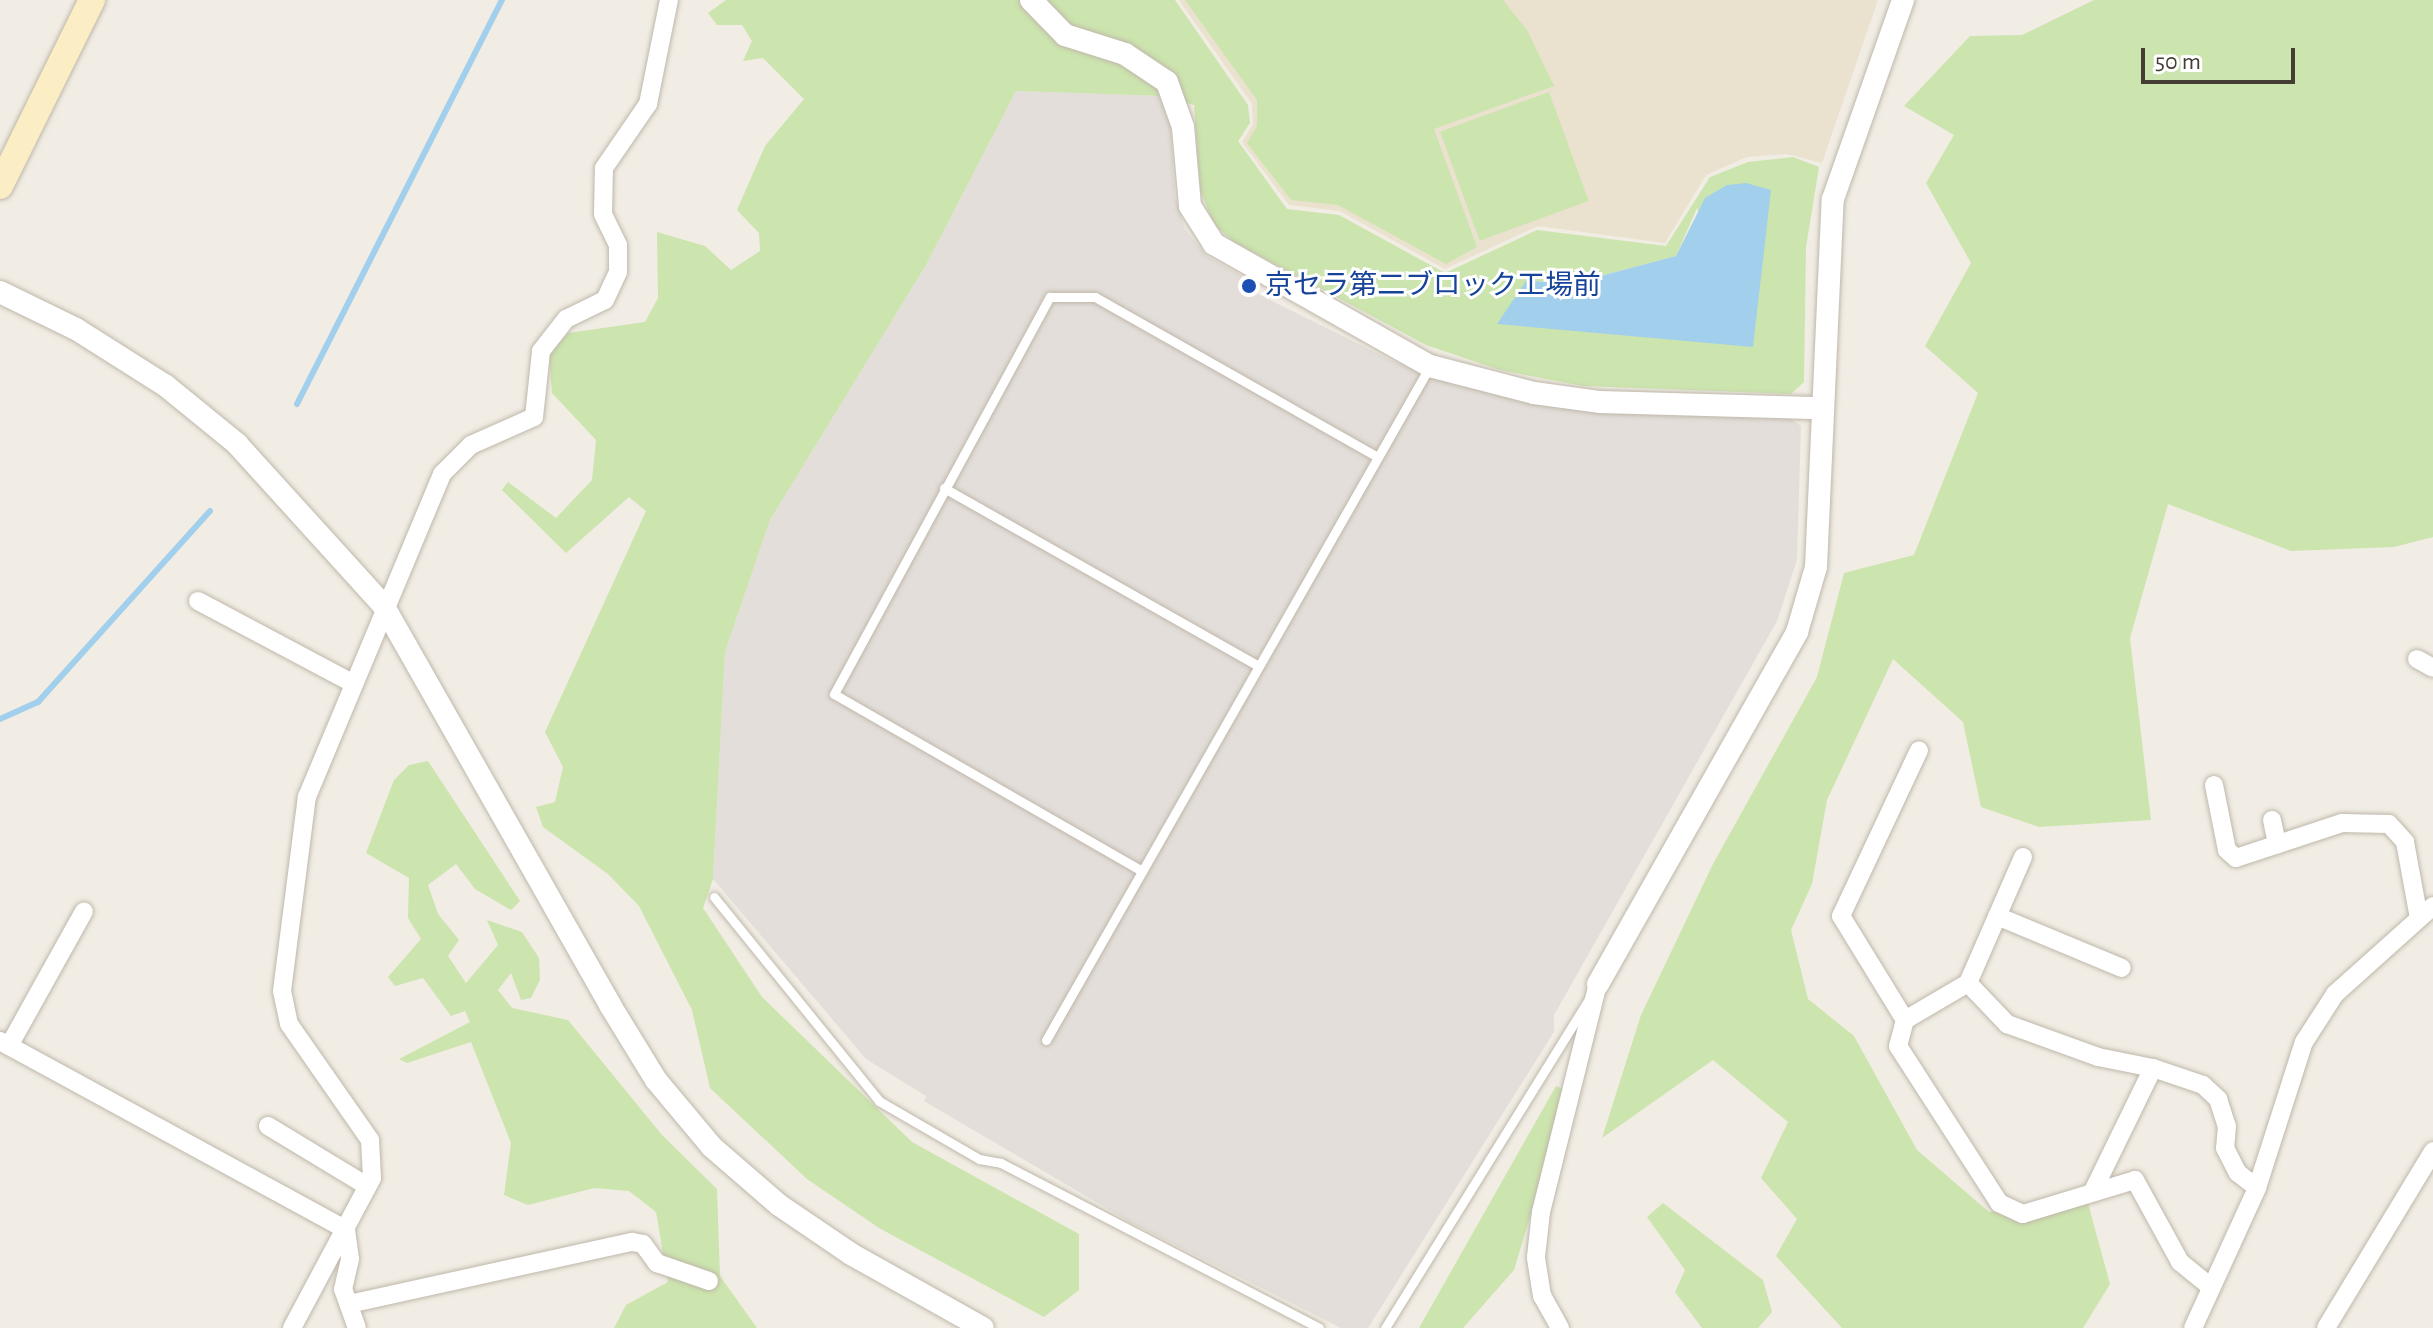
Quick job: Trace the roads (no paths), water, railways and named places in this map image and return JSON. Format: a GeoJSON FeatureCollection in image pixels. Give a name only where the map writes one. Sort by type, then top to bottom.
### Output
{"type":"FeatureCollection","features":[{"type":"Feature","properties":{"kind":"main road"},"geometry":{"type":"LineString","coordinates":[[0,186],[92,0]]}},
{"type":"Feature","properties":{"kind":"street"},"geometry":{"type":"LineString","coordinates":[[292,1328],[367,1186],[370,1140],[289,1024],[282,991],[307,797],[383,605],[442,474],[471,445],[534,417],[541,351],[566,319],[605,300],[618,272],[618,245],[603,214],[604,168],[648,104],[669,0]]}},
{"type":"Feature","properties":{"kind":"street"},"geometry":{"type":"LineString","coordinates":[[1031,0],[1065,35],[1125,54],[1167,82],[1183,127],[1190,206],[1214,244],[1430,366],[1534,393],[1600,402],[1821,408]]}},
{"type":"Feature","properties":{"kind":"street"},"geometry":{"type":"LineString","coordinates":[[1560,1328],[1542,1296],[1536,1257],[1541,1212],[1598,984],[1797,632],[1816,567],[1833,199],[1903,0]]}},
{"type":"Feature","properties":{"kind":"street"},"geometry":{"type":"LineString","coordinates":[[0,292],[76,329],[166,386],[225,434],[383,605],[610,1005],[656,1080],[703,1136],[779,1205],[983,1328]]}},
{"type":"Feature","properties":{"kind":"street"},"geometry":{"type":"LineString","coordinates":[[198,601],[352,683]]}},
{"type":"Feature","properties":{"kind":"street"},"geometry":{"type":"LineString","coordinates":[[1905,1020],[1841,916],[1919,750]]}},
{"type":"Feature","properties":{"kind":"street"},"geometry":{"type":"LineString","coordinates":[[2193,1328],[2257,1188],[2304,1042],[2335,994],[2426,912],[2405,842],[2389,824],[2342,823],[2236,858],[2227,850],[2214,785]]}},
{"type":"Feature","properties":{"kind":"street"},"geometry":{"type":"LineString","coordinates":[[2272,820],[2277,844]]}},
{"type":"Feature","properties":{"kind":"street"},"geometry":{"type":"LineString","coordinates":[[2023,857],[1968,983],[1905,1020],[1898,1046],[1999,1203],[2023,1214],[2123,1179],[2145,1188],[2180,1262],[2210,1286]]}},
{"type":"Feature","properties":{"kind":"street"},"geometry":{"type":"LineString","coordinates":[[84,911],[4,1044],[346,1230]]}},
{"type":"Feature","properties":{"kind":"street"},"geometry":{"type":"LineString","coordinates":[[1997,916],[2122,968]]}},
{"type":"Feature","properties":{"kind":"street"},"geometry":{"type":"LineString","coordinates":[[1968,983],[2007,1024],[2098,1057],[2153,1068],[2203,1085],[2218,1099],[2227,1126],[2225,1148],[2238,1173],[2257,1188]]}},
{"type":"Feature","properties":{"kind":"street"},"geometry":{"type":"LineString","coordinates":[[2094,1189],[2153,1068]]}},
{"type":"Feature","properties":{"kind":"street"},"geometry":{"type":"LineString","coordinates":[[268,1126],[367,1186]]}},
{"type":"Feature","properties":{"kind":"street"},"geometry":{"type":"LineString","coordinates":[[2326,1328],[2433,1151]]}},
{"type":"Feature","properties":{"kind":"street"},"geometry":{"type":"LineString","coordinates":[[346,1230],[349,1304],[357,1328]]}},
{"type":"Feature","properties":{"kind":"street"},"geometry":{"type":"LineString","coordinates":[[349,1304],[632,1242],[643,1244],[657,1263],[709,1281]]}},
{"type":"Feature","properties":{"kind":"lane"},"geometry":{"type":"LineString","coordinates":[[1142,871],[834,694],[1050,297],[1095,297],[1376,456]]}},
{"type":"Feature","properties":{"kind":"lane"},"geometry":{"type":"LineString","coordinates":[[1046,1040],[1430,366]]}},
{"type":"Feature","properties":{"kind":"lane"},"geometry":{"type":"LineString","coordinates":[[944,488],[1258,666]]}},
{"type":"Feature","properties":{"kind":"lane"},"geometry":{"type":"LineString","coordinates":[[714,897],[879,1101],[979,1159],[1001,1163],[1319,1328]]}},
{"type":"Feature","properties":{"kind":"lane"},"geometry":{"type":"LineString","coordinates":[[1385,1328],[1598,984]]}},
{"type":"Feature","properties":{"kind":"water"},"geometry":{"type":"Polygon","coordinates":[[[1746,183],[1771,190],[1753,347],[1497,324],[1526,281],[1574,283],[1676,256],[1705,198],[1727,185],[1746,183]]]}},
{"type":"Feature","properties":{"kind":"waterway"},"geometry":{"type":"LineString","coordinates":[[297,404],[502,0]]}},
{"type":"Feature","properties":{"kind":"waterway"},"geometry":{"type":"LineString","coordinates":[[0,719],[38,702],[210,511]]}},
{"type":"Feature","properties":{"kind":"place","name":"京セラ第二ブロック工場前"},"geometry":{"type":"Point","coordinates":[1249,286]}}]}
